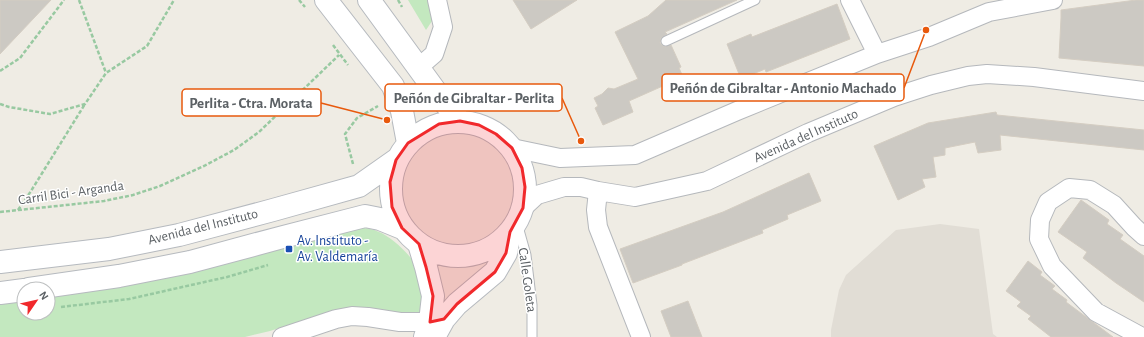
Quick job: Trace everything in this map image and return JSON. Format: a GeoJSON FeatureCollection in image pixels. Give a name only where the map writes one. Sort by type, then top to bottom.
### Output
{"type":"FeatureCollection","features":[{"type":"Feature","properties":{"kind":"main road"},"geometry":{"type":"LineString","coordinates":[[326,0],[393,86],[402,110],[402,152]]}},
{"type":"Feature","properties":{"kind":"main road"},"geometry":{"type":"LineString","coordinates":[[369,0],[439,96],[460,121]]}},
{"type":"Feature","properties":{"kind":"main road"},"geometry":{"type":"LineString","coordinates":[[433,329],[456,304],[495,272],[506,253],[517,221],[525,187],[522,168],[512,148],[496,134],[479,125],[460,121],[440,124],[421,132],[402,152],[390,182],[392,207],[402,228],[418,244],[444,256],[469,256],[491,248],[517,221]]}},
{"type":"Feature","properties":{"kind":"main road","name":"Avenida del Instituto"},"geometry":{"type":"LineString","coordinates":[[0,262],[109,249],[194,231],[273,210],[359,186],[402,152]]}},
{"type":"Feature","properties":{"kind":"main road","name":"Avenida del Instituto"},"geometry":{"type":"LineString","coordinates":[[56,285],[119,276],[190,262],[283,236],[365,216],[380,219],[402,228]]}},
{"type":"Feature","properties":{"kind":"main road"},"geometry":{"type":"LineString","coordinates":[[418,244],[426,267],[433,296],[433,329]]}},
{"type":"Feature","properties":{"kind":"main road"},"geometry":{"type":"LineString","coordinates":[[0,293],[16,291]]}},
{"type":"Feature","properties":{"kind":"street"},"geometry":{"type":"LineString","coordinates":[[419,67],[434,54],[443,28],[437,0]]}},
{"type":"Feature","properties":{"kind":"street"},"geometry":{"type":"LineString","coordinates":[[850,0],[877,54]]}},
{"type":"Feature","properties":{"kind":"street"},"geometry":{"type":"LineString","coordinates":[[512,148],[560,158],[635,155],[737,111],[877,54],[929,37],[987,6],[1053,0]]}},
{"type":"Feature","properties":{"kind":"street","name":"Avenida del Instituto"},"geometry":{"type":"LineString","coordinates":[[517,221],[537,195],[564,187],[581,187],[635,197],[707,181],[808,133],[887,100],[931,85],[968,76],[987,74],[1034,77],[1144,91]]}},
{"type":"Feature","properties":{"kind":"street"},"geometry":{"type":"LineString","coordinates":[[1142,337],[1096,312],[1052,266],[1038,239],[1040,220],[1048,202],[1068,188],[1090,190],[1114,205],[1144,236]]}},
{"type":"Feature","properties":{"kind":"street"},"geometry":{"type":"LineString","coordinates":[[598,191],[596,210],[598,227],[641,337]]}},
{"type":"Feature","properties":{"kind":"street"},"geometry":{"type":"LineString","coordinates":[[282,337],[336,319],[352,316],[368,317],[404,330],[433,329]]}},
{"type":"Feature","properties":{"kind":"lane"},"geometry":{"type":"LineString","coordinates":[[666,41],[755,0]]}},
{"type":"Feature","properties":{"kind":"lane","name":"Calle Goleta"},"geometry":{"type":"LineString","coordinates":[[517,221],[526,255],[532,305],[532,337]]}},
{"type":"Feature","properties":{"kind":"path"},"geometry":{"type":"LineString","coordinates":[[0,71],[20,58],[64,0]]}},
{"type":"Feature","properties":{"kind":"path"},"geometry":{"type":"LineString","coordinates":[[78,0],[106,73]]}},
{"type":"Feature","properties":{"kind":"path"},"geometry":{"type":"LineString","coordinates":[[18,210],[106,73],[147,46],[174,0]]}},
{"type":"Feature","properties":{"kind":"path","name":"Carril Bici - Arganda"},"geometry":{"type":"LineString","coordinates":[[0,212],[104,202],[133,195],[160,186],[204,166],[234,150],[258,132],[339,55]]}},
{"type":"Feature","properties":{"kind":"path"},"geometry":{"type":"LineString","coordinates":[[0,104],[50,114],[85,104]]}},
{"type":"Feature","properties":{"kind":"highlighted area"},"geometry":{"type":"Polygon","coordinates":[[[460,121],[479,125],[496,134],[512,148],[522,168],[525,187],[523,208],[510,232],[506,253],[495,272],[457,304],[444,319],[430,322],[433,296],[419,244],[402,228],[392,207],[390,182],[396,160],[408,143],[439,124],[460,121]]]}},
{"type":"Feature","properties":{"kind":"shaded area"},"geometry":{"type":"Polygon","coordinates":[[[940,224],[979,229],[993,334],[997,337],[831,337],[839,290],[846,275],[896,230],[940,224]]]}},
{"type":"Feature","properties":{"kind":"green space"},"geometry":{"type":"Polygon","coordinates":[[[408,0],[429,0],[434,18],[426,30],[408,0]]]}},
{"type":"Feature","properties":{"kind":"green space"},"geometry":{"type":"Polygon","coordinates":[[[358,227],[369,229],[385,235],[399,245],[417,266],[423,284],[422,317],[380,309],[361,308],[332,311],[270,331],[245,337],[0,337],[0,302],[16,300],[16,321],[56,321],[56,295],[120,287],[188,274],[358,227]]]}},
{"type":"Feature","properties":{"kind":"building"},"geometry":{"type":"Polygon","coordinates":[[[0,0],[51,0],[0,54],[0,0]]]}},
{"type":"Feature","properties":{"kind":"building"},"geometry":{"type":"Polygon","coordinates":[[[513,0],[577,0],[531,29],[513,0]]]}},
{"type":"Feature","properties":{"kind":"building"},"geometry":{"type":"Polygon","coordinates":[[[666,0],[737,0],[665,32],[667,34],[661,38],[660,43],[665,47],[671,45],[681,67],[679,68],[683,77],[629,101],[633,112],[603,125],[595,108],[598,106],[594,98],[602,94],[608,88],[614,89],[638,79],[615,32],[648,16],[666,0]]]}},
{"type":"Feature","properties":{"kind":"building"},"geometry":{"type":"Polygon","coordinates":[[[1144,0],[1144,66],[1059,58],[1061,10],[1144,0]]]}},
{"type":"Feature","properties":{"kind":"building"},"geometry":{"type":"Polygon","coordinates":[[[837,4],[850,39],[766,72],[765,69],[741,79],[727,44],[751,34],[752,37],[837,4]]]}},
{"type":"Feature","properties":{"kind":"building"},"geometry":{"type":"Polygon","coordinates":[[[996,112],[997,115],[1144,130],[1144,150],[1000,135],[1001,150],[978,153],[975,142],[945,148],[945,155],[933,157],[936,177],[922,179],[925,187],[898,200],[874,146],[928,123],[996,112]]]}},
{"type":"Feature","properties":{"kind":"building"},"geometry":{"type":"Polygon","coordinates":[[[809,173],[821,201],[787,215],[788,219],[762,230],[763,233],[633,283],[620,249],[723,212],[809,173]]]}},
{"type":"Feature","properties":{"kind":"building"},"geometry":{"type":"Polygon","coordinates":[[[1081,200],[1109,220],[1107,224],[1123,235],[1120,239],[1144,256],[1144,302],[1083,258],[1087,252],[1058,232],[1081,200]]]}},
{"type":"Feature","properties":{"kind":"building"},"geometry":{"type":"Polygon","coordinates":[[[1028,261],[1042,272],[1040,275],[1055,286],[1052,289],[1067,300],[1066,302],[1113,337],[1051,337],[1028,319],[1031,316],[1017,306],[1021,302],[1006,291],[1028,261]]]}},
{"type":"Feature","properties":{"kind":"building"},"geometry":{"type":"Polygon","coordinates":[[[688,301],[702,337],[671,337],[661,311],[688,301]]]}},
{"type":"Feature","properties":{"kind":"place","name":"Peñón de Gibraltar - Antonio Machado"},"geometry":{"type":"Point","coordinates":[926,30]}},
{"type":"Feature","properties":{"kind":"place","name":"Perlita - Ctra. Morata"},"geometry":{"type":"Point","coordinates":[387,120]}},
{"type":"Feature","properties":{"kind":"place","name":"Peñón de Gibraltar - Perlita"},"geometry":{"type":"Point","coordinates":[581,141]}},
{"type":"Feature","properties":{"kind":"place","name":"Av. Instituto - Av. Valdemaría"},"geometry":{"type":"Point","coordinates":[289,249]}}]}
